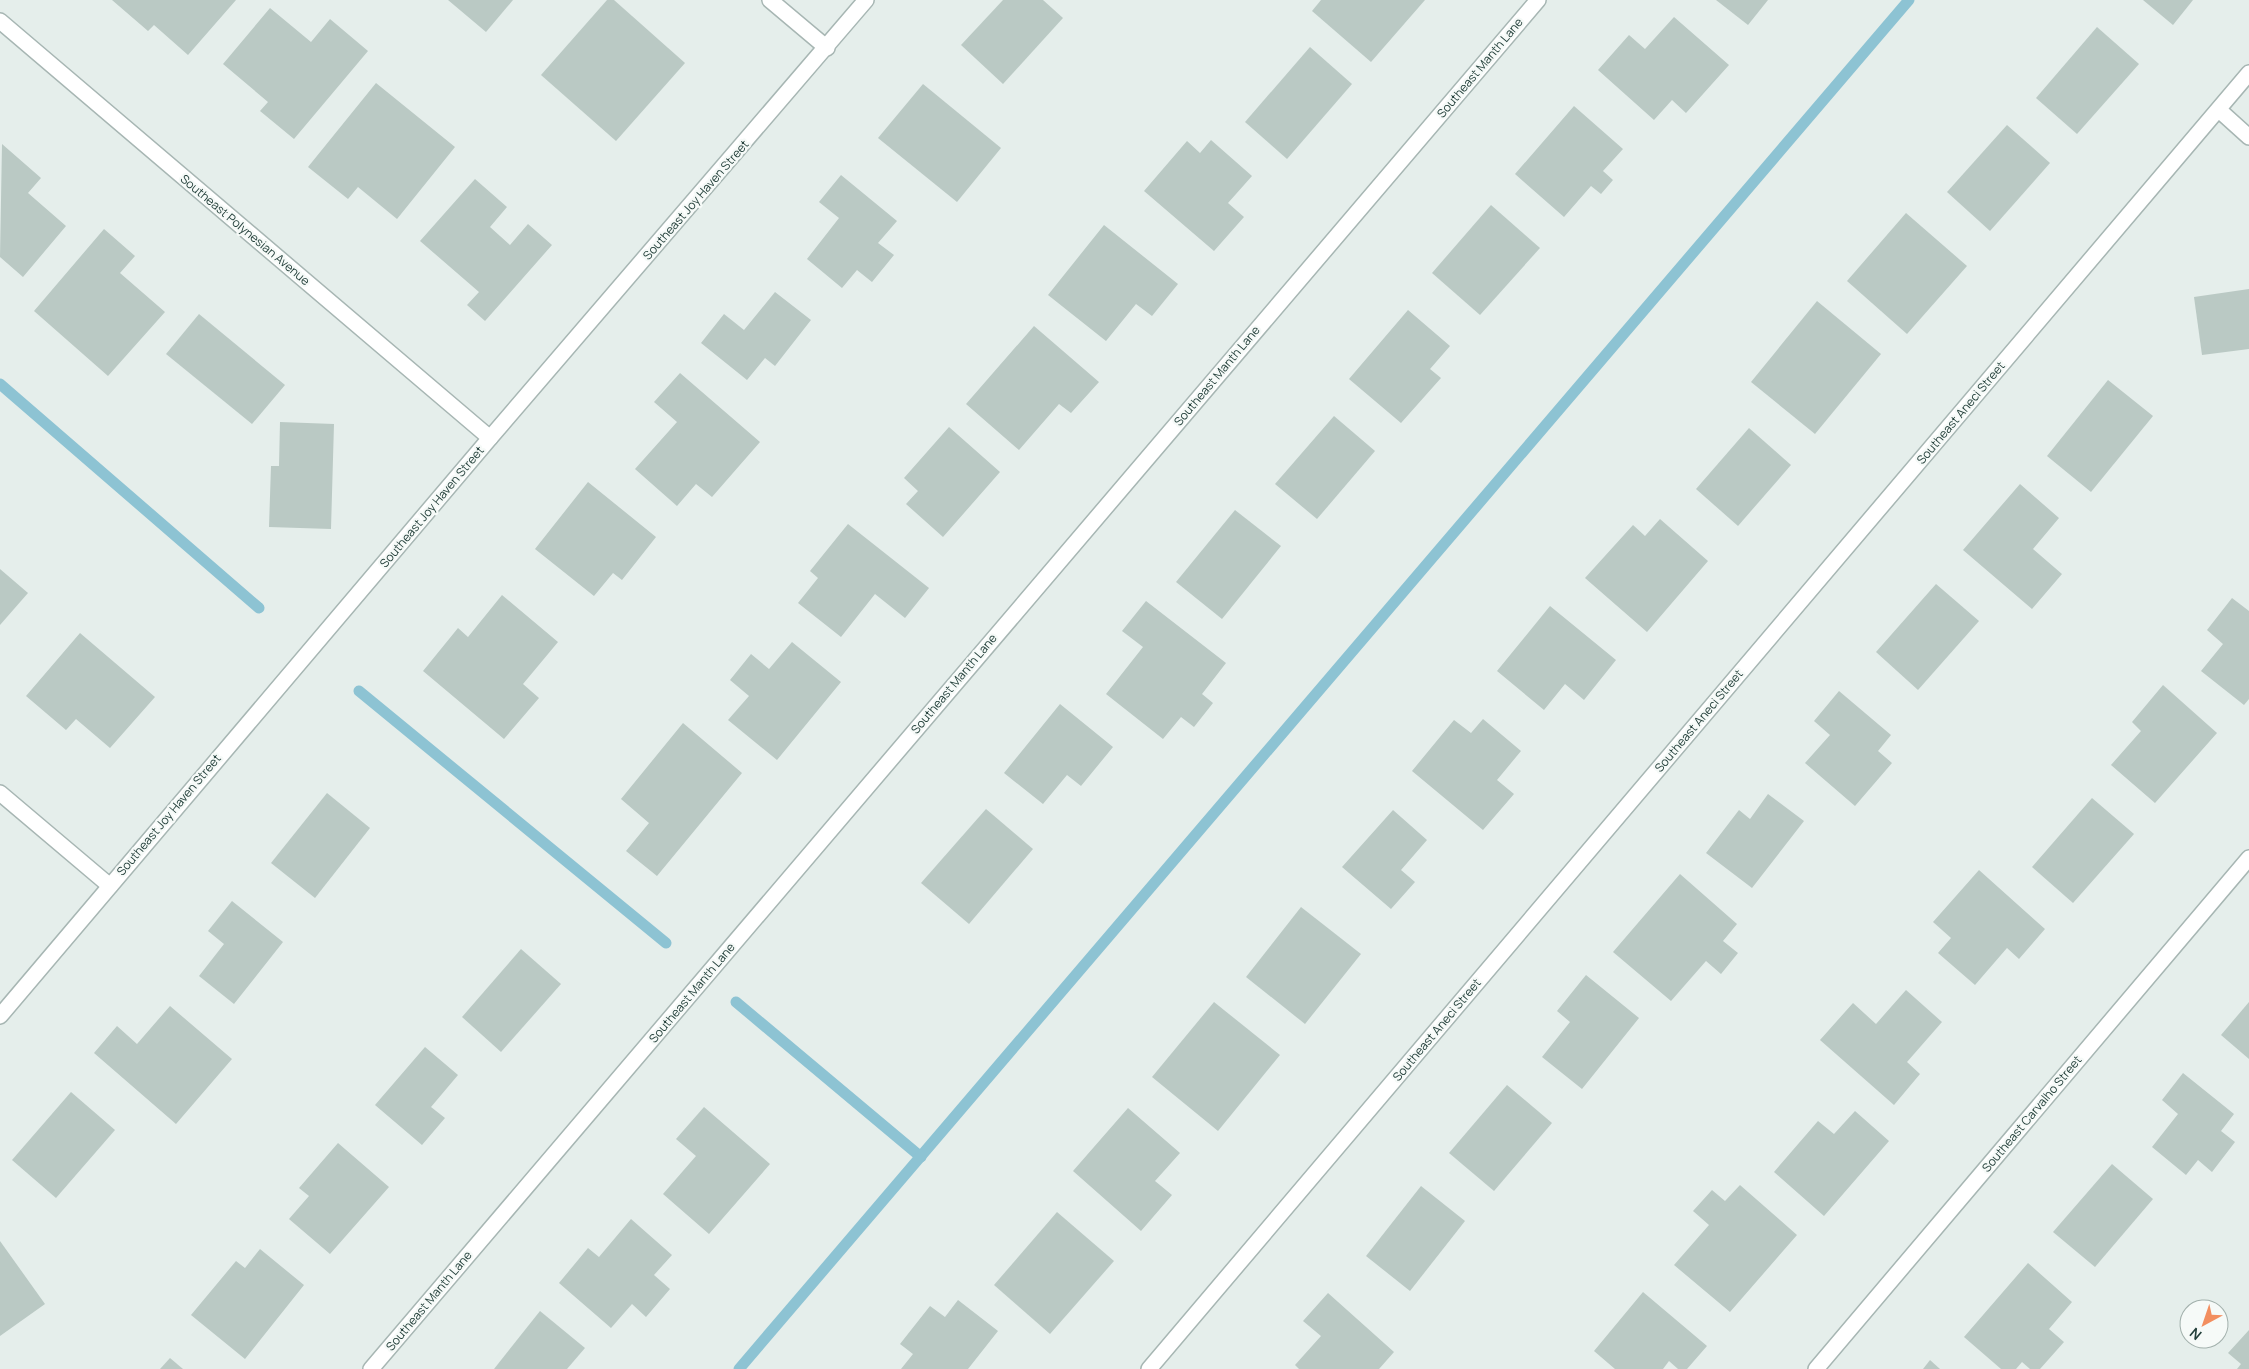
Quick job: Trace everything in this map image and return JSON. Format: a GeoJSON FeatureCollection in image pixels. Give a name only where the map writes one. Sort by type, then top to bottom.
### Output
{"type":"FeatureCollection","features":[{"type":"Feature","properties":{"kind":"street"},"geometry":{"type":"LineString","coordinates":[[770,0],[827,48]]}},
{"type":"Feature","properties":{"kind":"street","name":"Southeast Joy Haven Street"},"geometry":{"type":"LineString","coordinates":[[0,1016],[490,438],[827,48],[866,0]]}},
{"type":"Feature","properties":{"kind":"street","name":"Southeast Manth Lane"},"geometry":{"type":"LineString","coordinates":[[371,1369],[1538,0]]}},
{"type":"Feature","properties":{"kind":"street","name":"Southeast Polynesian Avenue"},"geometry":{"type":"LineString","coordinates":[[0,22],[490,438]]}},
{"type":"Feature","properties":{"kind":"street","name":"Southeast Aneci Street"},"geometry":{"type":"LineString","coordinates":[[1149,1369],[2249,74]]}},
{"type":"Feature","properties":{"kind":"street"},"geometry":{"type":"LineString","coordinates":[[2219,110],[2249,136]]}},
{"type":"Feature","properties":{"kind":"street"},"geometry":{"type":"LineString","coordinates":[[0,793],[110,886]]}},
{"type":"Feature","properties":{"kind":"street","name":"Southeast Carvalho Street"},"geometry":{"type":"LineString","coordinates":[[1816,1369],[2249,858]]}},
{"type":"Feature","properties":{"kind":"building"},"geometry":{"type":"Polygon","coordinates":[[[112,0],[236,0],[188,55],[154,25],[148,31],[112,0]]]}},
{"type":"Feature","properties":{"kind":"building"},"geometry":{"type":"Polygon","coordinates":[[[448,0],[513,0],[486,32],[448,0]]]}},
{"type":"Feature","properties":{"kind":"building"},"geometry":{"type":"Polygon","coordinates":[[[607,0],[614,0],[685,63],[616,141],[541,75],[607,0]]]}},
{"type":"Feature","properties":{"kind":"building"},"geometry":{"type":"Polygon","coordinates":[[[1003,0],[1043,0],[1063,18],[1003,84],[961,45],[1003,0]]]}},
{"type":"Feature","properties":{"kind":"building"},"geometry":{"type":"Polygon","coordinates":[[[1321,0],[1425,0],[1371,62],[1312,11],[1321,0]]]}},
{"type":"Feature","properties":{"kind":"building"},"geometry":{"type":"Polygon","coordinates":[[[1716,0],[1768,0],[1748,25],[1716,0]]]}},
{"type":"Feature","properties":{"kind":"building"},"geometry":{"type":"Polygon","coordinates":[[[2143,0],[2193,0],[2173,25],[2143,0]]]}},
{"type":"Feature","properties":{"kind":"building"},"geometry":{"type":"Polygon","coordinates":[[[270,8],[311,42],[330,19],[368,51],[294,139],[260,111],[268,102],[223,64],[270,8]]]}},
{"type":"Feature","properties":{"kind":"building"},"geometry":{"type":"Polygon","coordinates":[[[1674,17],[1729,65],[1686,113],[1672,100],[1654,120],[1598,70],[1629,35],[1645,49],[1674,17]]]}},
{"type":"Feature","properties":{"kind":"building"},"geometry":{"type":"Polygon","coordinates":[[[2097,27],[2139,64],[2077,134],[2036,98],[2097,27]]]}},
{"type":"Feature","properties":{"kind":"building"},"geometry":{"type":"Polygon","coordinates":[[[1310,47],[1352,84],[1287,159],[1245,122],[1310,47]]]}},
{"type":"Feature","properties":{"kind":"building"},"geometry":{"type":"Polygon","coordinates":[[[376,83],[455,147],[397,219],[358,187],[348,199],[308,167],[376,83]]]}},
{"type":"Feature","properties":{"kind":"building"},"geometry":{"type":"Polygon","coordinates":[[[923,84],[1001,148],[957,202],[878,138],[923,84]]]}},
{"type":"Feature","properties":{"kind":"building"},"geometry":{"type":"Polygon","coordinates":[[[1574,106],[1623,149],[1603,171],[1613,180],[1601,194],[1591,186],[1564,217],[1515,174],[1574,106]]]}},
{"type":"Feature","properties":{"kind":"building"},"geometry":{"type":"Polygon","coordinates":[[[2007,125],[2050,163],[1990,231],[1947,192],[2007,125]]]}},
{"type":"Feature","properties":{"kind":"building"},"geometry":{"type":"Polygon","coordinates":[[[1211,140],[1252,176],[1228,203],[1244,217],[1214,251],[1144,191],[1187,141],[1200,153],[1211,140]]]}},
{"type":"Feature","properties":{"kind":"building"},"geometry":{"type":"Polygon","coordinates":[[[2,144],[41,178],[28,193],[66,226],[23,277],[0,257],[2,144]]]}},
{"type":"Feature","properties":{"kind":"building"},"geometry":{"type":"Polygon","coordinates":[[[841,175],[897,221],[878,243],[894,255],[872,282],[857,270],[842,288],[807,259],[839,218],[819,202],[841,175]]]}},
{"type":"Feature","properties":{"kind":"building"},"geometry":{"type":"Polygon","coordinates":[[[475,179],[507,207],[490,227],[510,245],[528,224],[552,245],[485,321],[467,305],[479,292],[420,241],[475,179]]]}},
{"type":"Feature","properties":{"kind":"building"},"geometry":{"type":"Polygon","coordinates":[[[1491,205],[1540,248],[1480,315],[1432,273],[1491,205]]]}},
{"type":"Feature","properties":{"kind":"building"},"geometry":{"type":"Polygon","coordinates":[[[1906,213],[1967,266],[1907,334],[1847,281],[1906,213]]]}},
{"type":"Feature","properties":{"kind":"building"},"geometry":{"type":"Polygon","coordinates":[[[1104,225],[1178,284],[1152,316],[1136,304],[1106,341],[1048,295],[1104,225]]]}},
{"type":"Feature","properties":{"kind":"building"},"geometry":{"type":"Polygon","coordinates":[[[104,229],[135,256],[120,273],[165,312],[108,376],[34,311],[104,229]]]}},
{"type":"Feature","properties":{"kind":"building"},"geometry":{"type":"Polygon","coordinates":[[[2249,289],[2249,349],[2202,355],[2194,297],[2249,289]]]}},
{"type":"Feature","properties":{"kind":"building"},"geometry":{"type":"Polygon","coordinates":[[[775,292],[811,320],[775,366],[765,358],[747,380],[701,343],[724,314],[744,330],[775,292]]]}},
{"type":"Feature","properties":{"kind":"building"},"geometry":{"type":"Polygon","coordinates":[[[1817,301],[1881,354],[1815,434],[1751,382],[1817,301]]]}},
{"type":"Feature","properties":{"kind":"building"},"geometry":{"type":"Polygon","coordinates":[[[1408,310],[1450,346],[1430,369],[1441,378],[1401,423],[1349,379],[1408,310]]]}},
{"type":"Feature","properties":{"kind":"building"},"geometry":{"type":"Polygon","coordinates":[[[199,314],[285,385],[252,424],[166,354],[199,314]]]}},
{"type":"Feature","properties":{"kind":"building"},"geometry":{"type":"Polygon","coordinates":[[[1034,326],[1099,382],[1071,413],[1059,404],[1019,450],[966,404],[1034,326]]]}},
{"type":"Feature","properties":{"kind":"building"},"geometry":{"type":"Polygon","coordinates":[[[680,373],[760,442],[712,497],[696,484],[677,506],[635,469],[677,422],[654,402],[680,373]]]}},
{"type":"Feature","properties":{"kind":"building"},"geometry":{"type":"Polygon","coordinates":[[[2108,380],[2153,416],[2091,492],[2047,456],[2108,380]]]}},
{"type":"Feature","properties":{"kind":"building"},"geometry":{"type":"Polygon","coordinates":[[[1334,416],[1375,451],[1317,519],[1275,484],[1334,416]]]}},
{"type":"Feature","properties":{"kind":"building"},"geometry":{"type":"Polygon","coordinates":[[[280,422],[334,424],[331,529],[269,527],[271,466],[279,466],[280,422]]]}},
{"type":"Feature","properties":{"kind":"building"},"geometry":{"type":"Polygon","coordinates":[[[949,427],[1000,472],[943,537],[906,504],[918,491],[904,478],[949,427]]]}},
{"type":"Feature","properties":{"kind":"building"},"geometry":{"type":"Polygon","coordinates":[[[1749,428],[1791,465],[1738,526],[1696,489],[1749,428]]]}},
{"type":"Feature","properties":{"kind":"building"},"geometry":{"type":"Polygon","coordinates":[[[588,482],[656,537],[622,580],[613,573],[594,596],[535,549],[588,482]]]}},
{"type":"Feature","properties":{"kind":"building"},"geometry":{"type":"Polygon","coordinates":[[[2020,484],[2059,518],[2033,549],[2062,574],[2032,609],[1963,550],[2020,484]]]}},
{"type":"Feature","properties":{"kind":"building"},"geometry":{"type":"Polygon","coordinates":[[[1235,510],[1281,546],[1222,619],[1176,582],[1235,510]]]}},
{"type":"Feature","properties":{"kind":"building"},"geometry":{"type":"Polygon","coordinates":[[[1660,519],[1708,561],[1647,632],[1585,578],[1633,525],[1645,536],[1660,519]]]}},
{"type":"Feature","properties":{"kind":"building"},"geometry":{"type":"Polygon","coordinates":[[[848,524],[929,588],[905,618],[875,594],[841,637],[798,603],[818,578],[810,571],[848,524]]]}},
{"type":"Feature","properties":{"kind":"building"},"geometry":{"type":"Polygon","coordinates":[[[0,569],[28,593],[0,625],[0,569]]]}},
{"type":"Feature","properties":{"kind":"building"},"geometry":{"type":"Polygon","coordinates":[[[1936,584],[1979,621],[1918,690],[1876,652],[1936,584]]]}},
{"type":"Feature","properties":{"kind":"building"},"geometry":{"type":"Polygon","coordinates":[[[502,595],[558,642],[523,684],[539,698],[504,739],[423,671],[458,628],[468,637],[502,595]]]}},
{"type":"Feature","properties":{"kind":"building"},"geometry":{"type":"Polygon","coordinates":[[[2232,598],[2249,611],[2249,699],[2244,705],[2201,671],[2223,644],[2207,630],[2232,598]]]}},
{"type":"Feature","properties":{"kind":"building"},"geometry":{"type":"Polygon","coordinates":[[[1146,601],[1226,663],[1202,694],[1213,703],[1194,727],[1181,717],[1163,739],[1106,694],[1143,647],[1122,631],[1146,601]]]}},
{"type":"Feature","properties":{"kind":"building"},"geometry":{"type":"Polygon","coordinates":[[[1550,606],[1616,660],[1584,700],[1565,684],[1544,710],[1497,671],[1550,606]]]}},
{"type":"Feature","properties":{"kind":"building"},"geometry":{"type":"Polygon","coordinates":[[[80,633],[155,697],[110,748],[76,719],[66,730],[26,696],[80,633]]]}},
{"type":"Feature","properties":{"kind":"building"},"geometry":{"type":"Polygon","coordinates":[[[792,642],[841,682],[777,760],[728,720],[749,696],[730,680],[751,654],[769,669],[792,642]]]}},
{"type":"Feature","properties":{"kind":"building"},"geometry":{"type":"Polygon","coordinates":[[[2163,685],[2217,733],[2155,803],[2111,765],[2141,731],[2132,722],[2163,685]]]}},
{"type":"Feature","properties":{"kind":"building"},"geometry":{"type":"Polygon","coordinates":[[[1839,691],[1891,735],[1878,751],[1892,763],[1855,806],[1805,763],[1830,735],[1814,721],[1839,691]]]}},
{"type":"Feature","properties":{"kind":"building"},"geometry":{"type":"Polygon","coordinates":[[[1060,704],[1113,747],[1081,786],[1067,775],[1043,804],[1004,773],[1060,704]]]}},
{"type":"Feature","properties":{"kind":"building"},"geometry":{"type":"Polygon","coordinates":[[[1483,719],[1521,751],[1497,780],[1514,794],[1483,830],[1412,771],[1454,720],[1471,733],[1483,719]]]}},
{"type":"Feature","properties":{"kind":"building"},"geometry":{"type":"Polygon","coordinates":[[[683,723],[742,773],[657,876],[626,851],[649,823],[621,799],[683,723]]]}},
{"type":"Feature","properties":{"kind":"building"},"geometry":{"type":"Polygon","coordinates":[[[327,793],[370,828],[315,898],[271,863],[327,793]]]}},
{"type":"Feature","properties":{"kind":"building"},"geometry":{"type":"Polygon","coordinates":[[[1768,794],[1804,821],[1752,888],[1706,853],[1739,810],[1750,819],[1768,794]]]}},
{"type":"Feature","properties":{"kind":"building"},"geometry":{"type":"Polygon","coordinates":[[[2092,798],[2134,834],[2073,903],[2032,867],[2092,798]]]}},
{"type":"Feature","properties":{"kind":"building"},"geometry":{"type":"Polygon","coordinates":[[[986,809],[1033,849],[969,924],[921,883],[986,809]]]}},
{"type":"Feature","properties":{"kind":"building"},"geometry":{"type":"Polygon","coordinates":[[[1393,810],[1427,840],[1401,870],[1415,882],[1391,909],[1342,867],[1393,810]]]}},
{"type":"Feature","properties":{"kind":"building"},"geometry":{"type":"Polygon","coordinates":[[[1979,870],[2045,929],[2019,959],[2007,948],[1975,985],[1938,953],[1951,938],[1933,922],[1979,870]]]}},
{"type":"Feature","properties":{"kind":"building"},"geometry":{"type":"Polygon","coordinates":[[[1680,874],[1737,924],[1723,941],[1738,953],[1721,974],[1706,961],[1671,1001],[1613,952],[1680,874]]]}},
{"type":"Feature","properties":{"kind":"building"},"geometry":{"type":"Polygon","coordinates":[[[232,901],[283,942],[234,1004],[199,976],[224,944],[208,931],[232,901]]]}},
{"type":"Feature","properties":{"kind":"building"},"geometry":{"type":"Polygon","coordinates":[[[1301,907],[1361,954],[1305,1024],[1246,977],[1301,907]]]}},
{"type":"Feature","properties":{"kind":"building"},"geometry":{"type":"Polygon","coordinates":[[[521,949],[561,984],[501,1052],[462,1017],[521,949]]]}},
{"type":"Feature","properties":{"kind":"building"},"geometry":{"type":"Polygon","coordinates":[[[1586,975],[1639,1018],[1582,1089],[1542,1057],[1570,1022],[1557,1011],[1586,975]]]}},
{"type":"Feature","properties":{"kind":"building"},"geometry":{"type":"Polygon","coordinates":[[[1906,990],[1942,1022],[1907,1062],[1920,1074],[1894,1105],[1820,1040],[1853,1003],[1876,1024],[1906,990]]]}},
{"type":"Feature","properties":{"kind":"building"},"geometry":{"type":"Polygon","coordinates":[[[1214,1002],[1280,1055],[1218,1131],[1152,1077],[1214,1002]]]}},
{"type":"Feature","properties":{"kind":"building"},"geometry":{"type":"Polygon","coordinates":[[[2249,1002],[2249,1059],[2221,1035],[2249,1002]]]}},
{"type":"Feature","properties":{"kind":"building"},"geometry":{"type":"Polygon","coordinates":[[[170,1006],[232,1059],[176,1124],[94,1053],[117,1026],[137,1044],[170,1006]]]}},
{"type":"Feature","properties":{"kind":"building"},"geometry":{"type":"Polygon","coordinates":[[[425,1047],[458,1075],[431,1107],[445,1118],[422,1145],[375,1105],[425,1047]]]}},
{"type":"Feature","properties":{"kind":"building"},"geometry":{"type":"Polygon","coordinates":[[[2183,1073],[2234,1114],[2221,1131],[2235,1142],[2212,1172],[2198,1160],[2186,1175],[2152,1147],[2178,1114],[2162,1100],[2183,1073]]]}},
{"type":"Feature","properties":{"kind":"building"},"geometry":{"type":"Polygon","coordinates":[[[1507,1085],[1552,1123],[1494,1191],[1449,1153],[1507,1085]]]}},
{"type":"Feature","properties":{"kind":"building"},"geometry":{"type":"Polygon","coordinates":[[[71,1092],[115,1130],[56,1198],[12,1160],[71,1092]]]}},
{"type":"Feature","properties":{"kind":"building"},"geometry":{"type":"Polygon","coordinates":[[[704,1107],[770,1164],[709,1234],[663,1194],[696,1156],[676,1139],[704,1107]]]}},
{"type":"Feature","properties":{"kind":"building"},"geometry":{"type":"Polygon","coordinates":[[[1128,1108],[1180,1153],[1155,1181],[1172,1195],[1141,1231],[1073,1171],[1128,1108]]]}},
{"type":"Feature","properties":{"kind":"building"},"geometry":{"type":"Polygon","coordinates":[[[1855,1111],[1889,1141],[1824,1216],[1774,1172],[1818,1121],[1834,1134],[1855,1111]]]}},
{"type":"Feature","properties":{"kind":"building"},"geometry":{"type":"Polygon","coordinates":[[[338,1143],[389,1187],[330,1254],[289,1219],[309,1196],[299,1188],[338,1143]]]}},
{"type":"Feature","properties":{"kind":"building"},"geometry":{"type":"Polygon","coordinates":[[[2112,1164],[2153,1199],[2095,1267],[2053,1232],[2112,1164]]]}},
{"type":"Feature","properties":{"kind":"building"},"geometry":{"type":"Polygon","coordinates":[[[1740,1185],[1797,1235],[1730,1312],[1674,1265],[1709,1225],[1693,1211],[1712,1190],[1725,1201],[1740,1185]]]}},
{"type":"Feature","properties":{"kind":"building"},"geometry":{"type":"Polygon","coordinates":[[[1421,1186],[1465,1221],[1410,1291],[1366,1256],[1421,1186]]]}},
{"type":"Feature","properties":{"kind":"building"},"geometry":{"type":"Polygon","coordinates":[[[1057,1212],[1114,1261],[1050,1334],[994,1285],[1057,1212]]]}},
{"type":"Feature","properties":{"kind":"building"},"geometry":{"type":"Polygon","coordinates":[[[631,1219],[672,1255],[654,1275],[670,1289],[646,1317],[632,1304],[611,1328],[559,1283],[588,1248],[599,1257],[631,1219]]]}},
{"type":"Feature","properties":{"kind":"building"},"geometry":{"type":"Polygon","coordinates":[[[0,1241],[45,1304],[0,1336],[0,1241]]]}},
{"type":"Feature","properties":{"kind":"building"},"geometry":{"type":"Polygon","coordinates":[[[260,1249],[304,1285],[245,1359],[191,1315],[236,1261],[245,1268],[260,1249]]]}},
{"type":"Feature","properties":{"kind":"building"},"geometry":{"type":"Polygon","coordinates":[[[2028,1263],[2072,1302],[2049,1329],[2064,1342],[2040,1369],[2030,1369],[2022,1362],[2016,1369],[2001,1369],[1964,1337],[2028,1263]]]}},
{"type":"Feature","properties":{"kind":"building"},"geometry":{"type":"Polygon","coordinates":[[[1643,1292],[1707,1346],[1687,1369],[1678,1369],[1669,1361],[1663,1369],[1615,1369],[1594,1351],[1643,1292]]]}},
{"type":"Feature","properties":{"kind":"building"},"geometry":{"type":"Polygon","coordinates":[[[1328,1293],[1394,1352],[1379,1369],[1299,1369],[1295,1365],[1321,1336],[1303,1321],[1328,1293]]]}},
{"type":"Feature","properties":{"kind":"building"},"geometry":{"type":"Polygon","coordinates":[[[958,1300],[998,1331],[968,1369],[901,1369],[913,1354],[900,1344],[930,1306],[945,1317],[958,1300]]]}},
{"type":"Feature","properties":{"kind":"building"},"geometry":{"type":"Polygon","coordinates":[[[540,1311],[585,1348],[567,1369],[494,1369],[540,1311]]]}},
{"type":"Feature","properties":{"kind":"building"},"geometry":{"type":"Polygon","coordinates":[[[2249,1330],[2249,1369],[2237,1369],[2241,1364],[2228,1353],[2249,1330]]]}},
{"type":"Feature","properties":{"kind":"building"},"geometry":{"type":"Polygon","coordinates":[[[170,1358],[183,1369],[160,1369],[170,1358]]]}},
{"type":"Feature","properties":{"kind":"building"},"geometry":{"type":"Polygon","coordinates":[[[1930,1360],[1940,1369],[1923,1369],[1930,1360]]]}},
{"type":"Feature","properties":{"kind":"waterway"},"geometry":{"type":"LineString","coordinates":[[739,1369],[1909,0]]}},
{"type":"Feature","properties":{"kind":"waterway"},"geometry":{"type":"LineString","coordinates":[[0,384],[259,608]]}},
{"type":"Feature","properties":{"kind":"waterway"},"geometry":{"type":"LineString","coordinates":[[359,691],[666,943]]}},
{"type":"Feature","properties":{"kind":"waterway"},"geometry":{"type":"LineString","coordinates":[[736,1002],[921,1157]]}}]}
